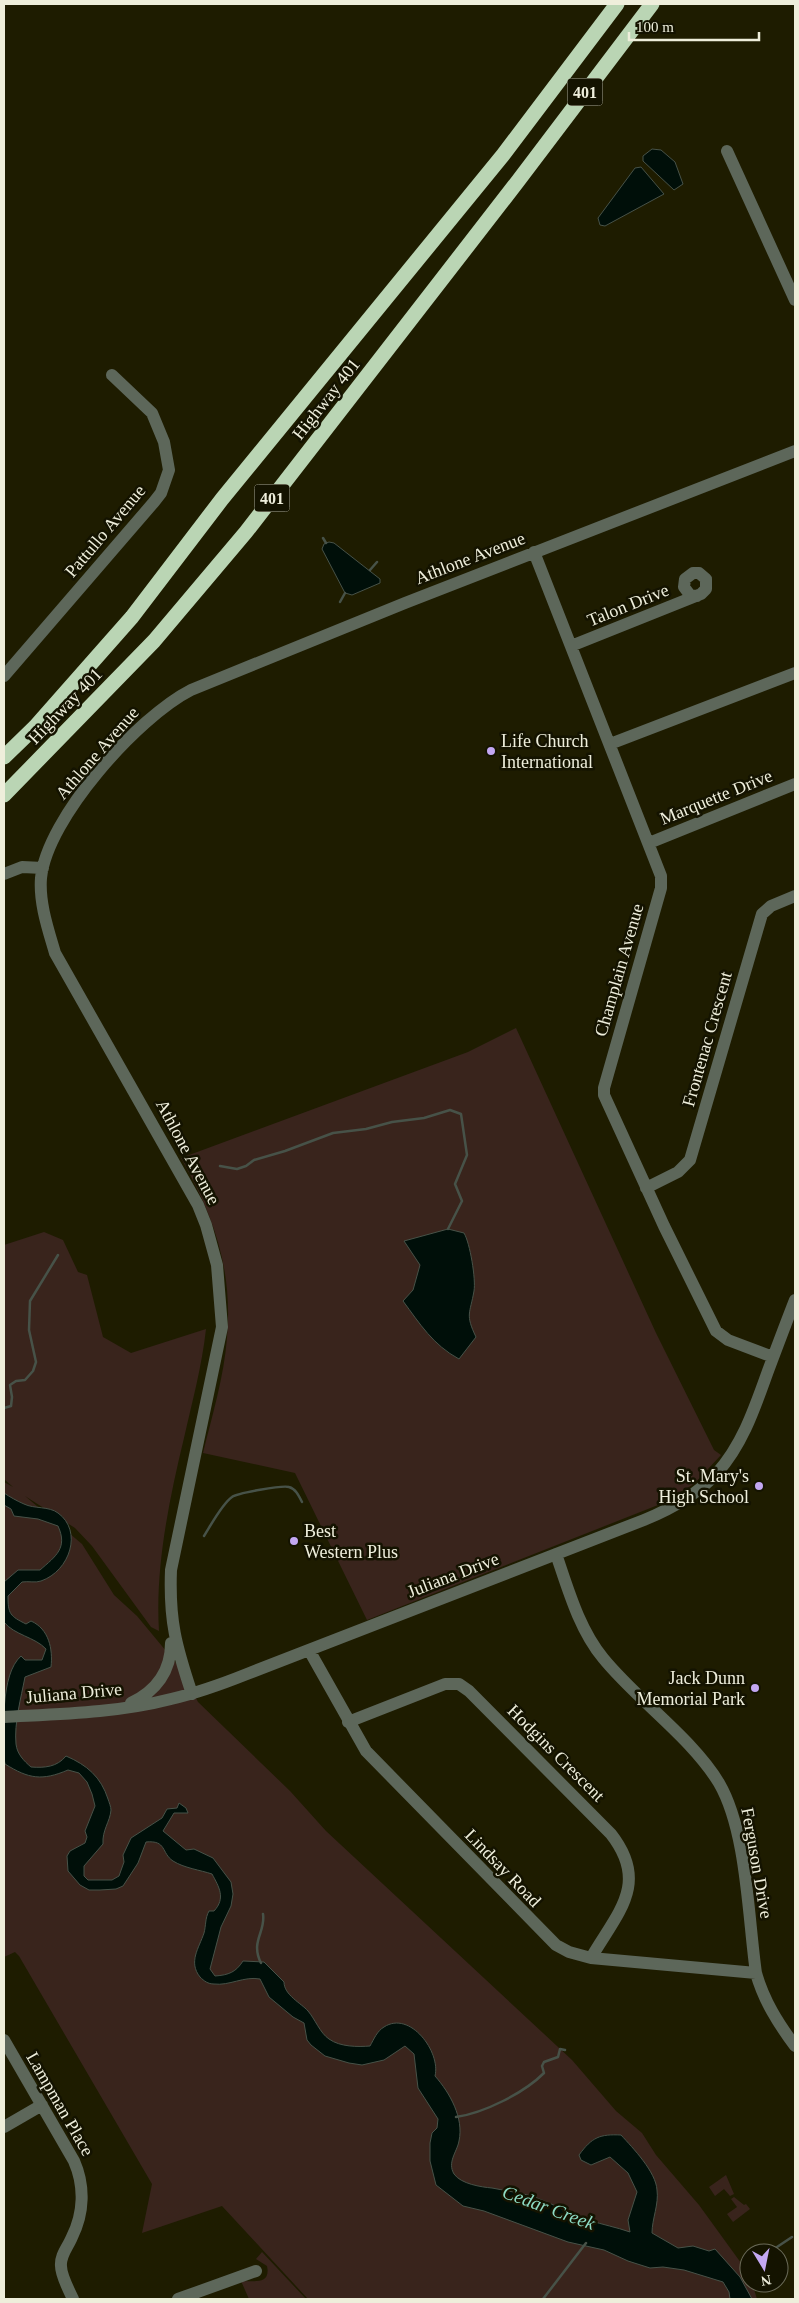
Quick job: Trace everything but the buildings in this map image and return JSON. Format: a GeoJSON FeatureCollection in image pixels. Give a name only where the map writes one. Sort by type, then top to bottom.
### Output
{"type":"FeatureCollection","features":[{"type":"Feature","properties":{"kind":"highway","name":"Highway 401"},"geometry":{"type":"LineString","coordinates":[[4,757],[35,727],[132,618],[222,499],[503,155],[617,4]]}},
{"type":"Feature","properties":{"kind":"highway","name":"Highway 401"},"geometry":{"type":"LineString","coordinates":[[4,795],[154,641],[246,532],[518,181],[652,4]]}},
{"type":"Feature","properties":{"kind":"street"},"geometry":{"type":"LineString","coordinates":[[727,151],[795,300]]}},
{"type":"Feature","properties":{"kind":"street","name":"Pattullo Avenue"},"geometry":{"type":"LineString","coordinates":[[4,676],[154,502],[166,482],[169,461],[164,442],[152,413],[112,375]]}},
{"type":"Feature","properties":{"kind":"street","name":"Athlone Avenue"},"geometry":{"type":"LineString","coordinates":[[192,1694],[178,1654],[171,1618],[171,1570],[222,1327],[217,1266],[211,1238],[198,1206],[55,953],[42,899],[43,868],[56,834],[66,814],[83,790],[151,717],[178,696],[216,679],[534,552],[795,451]]}},
{"type":"Feature","properties":{"kind":"street","name":"Champlain Avenue"},"geometry":{"type":"LineString","coordinates":[[534,552],[661,876],[661,888],[604,1088],[606,1102],[716,1331],[728,1340],[773,1357]]}},
{"type":"Feature","properties":{"kind":"street","name":"Talon Drive"},"geometry":{"type":"LineString","coordinates":[[571,646],[697,596]]}},
{"type":"Feature","properties":{"kind":"street"},"geometry":{"type":"LineString","coordinates":[[610,744],[795,673]]}},
{"type":"Feature","properties":{"kind":"street","name":"Marquette Drive"},"geometry":{"type":"LineString","coordinates":[[649,843],[795,784]]}},
{"type":"Feature","properties":{"kind":"street"},"geometry":{"type":"LineString","coordinates":[[4,874],[22,867],[43,868]]}},
{"type":"Feature","properties":{"kind":"street","name":"Frontenac Crescent"},"geometry":{"type":"LineString","coordinates":[[646,1188],[678,1172],[690,1160],[762,914],[771,906],[795,896]]}},
{"type":"Feature","properties":{"kind":"street","name":"Juliana Drive"},"geometry":{"type":"LineString","coordinates":[[4,1716],[112,1709],[154,1703],[192,1694],[658,1514],[685,1500],[707,1483],[728,1460],[738,1445],[750,1420],[795,1300]]}},
{"type":"Feature","properties":{"kind":"street","name":"Ferguson Drive"},"geometry":{"type":"LineString","coordinates":[[556,1554],[583,1624],[596,1649],[612,1668],[702,1760],[722,1791],[738,1833],[756,1973],[768,2005],[795,2046]]}},
{"type":"Feature","properties":{"kind":"street"},"geometry":{"type":"LineString","coordinates":[[112,1709],[142,1698],[161,1678],[171,1654],[171,1618]]}},
{"type":"Feature","properties":{"kind":"street","name":"Lindsay Road"},"geometry":{"type":"LineString","coordinates":[[309,1650],[348,1722],[377,1764],[546,1936],[569,1952],[591,1958],[756,1973]]}},
{"type":"Feature","properties":{"kind":"street","name":"Hodgins Crescent"},"geometry":{"type":"LineString","coordinates":[[348,1722],[445,1684],[459,1684],[474,1696],[612,1834],[623,1850],[630,1870],[629,1887],[624,1901],[591,1958]]}},
{"type":"Feature","properties":{"kind":"street","name":"Lampman Place"},"geometry":{"type":"LineString","coordinates":[[4,2040],[74,2161],[81,2182],[80,2214],[73,2236],[61,2259],[60,2268],[73,2299]]}},
{"type":"Feature","properties":{"kind":"street"},"geometry":{"type":"LineString","coordinates":[[4,2126],[42,2105]]}},
{"type":"Feature","properties":{"kind":"street"},"geometry":{"type":"LineString","coordinates":[[185,2298],[256,2270]]}},
{"type":"Feature","properties":{"kind":"shaded area"},"geometry":{"type":"Polygon","coordinates":[[[516,1028],[656,1333],[714,1450],[721,1455],[694,1484],[658,1505],[367,1620],[295,1473],[203,1453],[223,1367],[227,1338],[227,1289],[219,1244],[212,1223],[181,1158],[468,1052],[516,1028]]]}},
{"type":"Feature","properties":{"kind":"shaded area"},"geometry":{"type":"Polygon","coordinates":[[[44,1232],[63,1240],[78,1272],[87,1275],[103,1337],[131,1353],[206,1329],[164,1534],[159,1583],[159,1631],[151,1627],[92,1546],[75,1528],[25,1496],[82,1544],[114,1595],[137,1616],[181,1669],[198,1702],[290,1791],[326,1831],[572,2060],[616,2111],[642,2133],[656,2155],[699,2205],[739,2260],[739,2293],[755,2293],[757,2299],[308,2299],[222,2206],[142,2233],[152,2184],[19,1956],[15,1952],[4,1957],[4,1482],[13,1487],[4,1479],[4,1245],[44,1232]]]}},
{"type":"Feature","properties":{"kind":"shaded area"},"geometry":{"type":"Polygon","coordinates":[[[726,2175],[734,2194],[730,2196],[724,2189],[715,2196],[709,2187],[726,2175]]]}},
{"type":"Feature","properties":{"kind":"shaded area"},"geometry":{"type":"Polygon","coordinates":[[[734,2197],[744,2205],[746,2204],[750,2209],[733,2222],[727,2214],[737,2207],[731,2199],[734,2197]]]}},
{"type":"Feature","properties":{"kind":"shaded area"},"geometry":{"type":"Polygon","coordinates":[[[262,2252],[306,2299],[249,2299],[241,2281],[260,2281],[264,2279],[268,2272],[267,2266],[256,2259],[262,2252]]]}},
{"type":"Feature","properties":{"kind":"water"},"geometry":{"type":"Polygon","coordinates":[[[652,149],[661,150],[675,162],[683,184],[674,190],[643,161],[643,156],[652,149]]]}},
{"type":"Feature","properties":{"kind":"water"},"geometry":{"type":"Polygon","coordinates":[[[641,167],[664,194],[605,226],[600,225],[598,218],[635,168],[641,167]]]}},
{"type":"Feature","properties":{"kind":"water"},"geometry":{"type":"Polygon","coordinates":[[[334,543],[380,579],[380,583],[352,595],[345,593],[322,549],[324,544],[334,543]]]}},
{"type":"Feature","properties":{"kind":"water"},"geometry":{"type":"Polygon","coordinates":[[[448,1229],[464,1233],[470,1253],[474,1278],[474,1291],[469,1318],[476,1337],[459,1359],[434,1341],[403,1301],[413,1290],[420,1265],[404,1241],[448,1229]]]}},
{"type":"Feature","properties":{"kind":"water","name":"Cedar Creek"},"geometry":{"type":"Polygon","coordinates":[[[4,1493],[28,1506],[54,1511],[66,1521],[70,1530],[70,1550],[66,1560],[59,1569],[41,1581],[22,1582],[8,1596],[8,1602],[9,1611],[16,1619],[26,1624],[31,1621],[42,1629],[49,1640],[51,1653],[51,1667],[25,1677],[16,1728],[16,1744],[19,1754],[31,1767],[50,1766],[66,1756],[80,1763],[97,1778],[105,1791],[110,1806],[111,1810],[103,1844],[84,1866],[84,1876],[88,1880],[112,1880],[119,1876],[124,1862],[123,1855],[131,1838],[162,1818],[167,1809],[177,1808],[179,1803],[186,1808],[188,1813],[174,1813],[163,1831],[186,1850],[194,1849],[213,1858],[231,1882],[233,1894],[231,1906],[221,1927],[210,1969],[215,1976],[232,1972],[243,1961],[264,1962],[284,1982],[290,1995],[308,2011],[320,2030],[338,2044],[370,2046],[379,2031],[394,2023],[404,2024],[422,2036],[433,2056],[436,2066],[435,2076],[451,2098],[458,2115],[460,2132],[458,2145],[453,2157],[452,2170],[457,2177],[466,2183],[532,2196],[582,2218],[630,2232],[628,2220],[637,2192],[628,2173],[610,2157],[591,2165],[581,2160],[579,2155],[592,2140],[607,2135],[621,2135],[643,2161],[656,2183],[657,2201],[652,2233],[678,2248],[693,2246],[709,2251],[715,2249],[739,2276],[739,2293],[749,2293],[752,2299],[730,2299],[729,2292],[723,2282],[684,2270],[663,2267],[650,2268],[604,2250],[568,2242],[484,2211],[463,2206],[436,2185],[430,2161],[430,2143],[432,2133],[437,2128],[438,2119],[418,2088],[414,2054],[405,2046],[384,2060],[362,2065],[325,2056],[307,2040],[304,2023],[293,2017],[269,1997],[260,1979],[254,1978],[225,1984],[212,1984],[200,1977],[195,1966],[196,1955],[209,1911],[214,1911],[220,1902],[219,1888],[212,1874],[177,1863],[169,1858],[161,1845],[146,1842],[138,1863],[123,1886],[116,1889],[89,1890],[80,1885],[68,1871],[67,1856],[70,1851],[85,1843],[87,1837],[85,1831],[95,1806],[87,1782],[79,1773],[68,1770],[43,1777],[21,1773],[5,1764],[4,1758],[4,1718],[9,1676],[21,1656],[25,1660],[42,1660],[46,1649],[13,1630],[4,1622],[4,1582],[18,1570],[40,1570],[59,1551],[62,1540],[61,1534],[58,1526],[38,1519],[14,1516],[11,1509],[4,1505],[4,1493]]]}},
{"type":"Feature","properties":{"kind":"waterway"},"geometry":{"type":"LineString","coordinates":[[323,538],[326,543]]}},
{"type":"Feature","properties":{"kind":"waterway"},"geometry":{"type":"LineString","coordinates":[[370,570],[377,562]]}},
{"type":"Feature","properties":{"kind":"waterway"},"geometry":{"type":"LineString","coordinates":[[340,602],[345,593]]}},
{"type":"Feature","properties":{"kind":"waterway"},"geometry":{"type":"LineString","coordinates":[[220,1166],[237,1169],[246,1166],[254,1160],[285,1151],[333,1133],[424,1118],[450,1110],[461,1114],[467,1155],[455,1184],[462,1201],[448,1229]]}},
{"type":"Feature","properties":{"kind":"waterway"},"geometry":{"type":"LineString","coordinates":[[4,1408],[11,1406],[10,1385],[16,1381],[25,1380],[33,1371],[36,1362],[29,1330],[30,1301],[58,1255]]}},
{"type":"Feature","properties":{"kind":"waterway"},"geometry":{"type":"LineString","coordinates":[[204,1536],[224,1504],[236,1495],[270,1488],[289,1487],[295,1491],[302,1502]]}},
{"type":"Feature","properties":{"kind":"waterway"},"geometry":{"type":"LineString","coordinates":[[261,1963],[257,1949],[263,1914]]}},
{"type":"Feature","properties":{"kind":"waterway"},"geometry":{"type":"LineString","coordinates":[[456,2117],[491,2107],[515,2095],[544,2073],[542,2066],[544,2062],[558,2057],[560,2049],[565,2050]]}},
{"type":"Feature","properties":{"kind":"waterway"},"geometry":{"type":"LineString","coordinates":[[783,2243],[792,2237]]}},
{"type":"Feature","properties":{"kind":"waterway"},"geometry":{"type":"LineString","coordinates":[[543,2299],[586,2243]]}},
{"type":"Feature","properties":{"kind":"place","name":"Life Church International"},"geometry":{"type":"Point","coordinates":[491,751]}},
{"type":"Feature","properties":{"kind":"place","name":"St. Mary's High School"},"geometry":{"type":"Point","coordinates":[759,1486]}},
{"type":"Feature","properties":{"kind":"place","name":"Best Western Plus"},"geometry":{"type":"Point","coordinates":[294,1541]}},
{"type":"Feature","properties":{"kind":"place","name":"Jack Dunn Memorial Park"},"geometry":{"type":"Point","coordinates":[755,1688]}}]}
